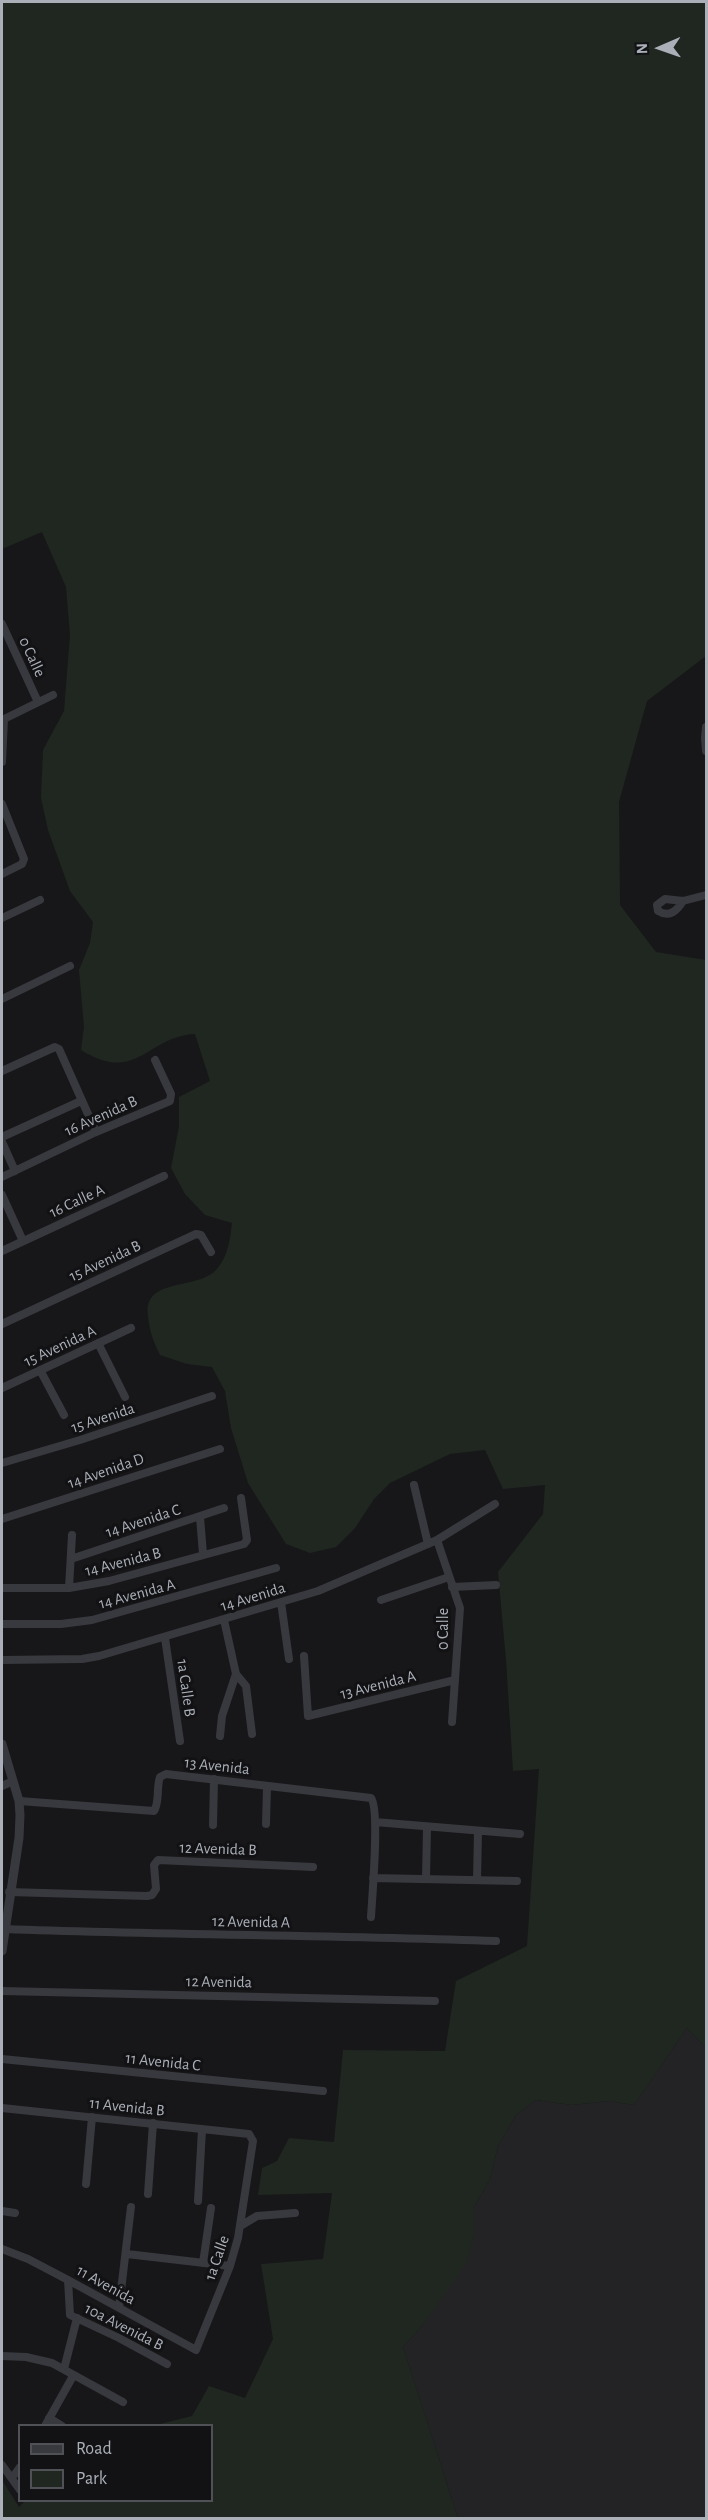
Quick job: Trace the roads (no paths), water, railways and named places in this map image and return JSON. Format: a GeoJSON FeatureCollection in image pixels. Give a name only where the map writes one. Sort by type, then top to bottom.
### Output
{"type":"FeatureCollection","features":[{"type":"Feature","properties":{"kind":"street","name":"0 Calle"},"geometry":{"type":"LineString","coordinates":[[2,624],[38,702]]}},
{"type":"Feature","properties":{"kind":"street"},"geometry":{"type":"LineString","coordinates":[[2,762],[3,719],[53,695]]}},
{"type":"Feature","properties":{"kind":"street"},"geometry":{"type":"LineString","coordinates":[[706,727],[706,751]]}},
{"type":"Feature","properties":{"kind":"street"},"geometry":{"type":"LineString","coordinates":[[2,804],[24,859],[22,864],[2,874]]}},
{"type":"Feature","properties":{"kind":"street"},"geometry":{"type":"LineString","coordinates":[[683,901],[706,895]]}},
{"type":"Feature","properties":{"kind":"street"},"geometry":{"type":"LineString","coordinates":[[2,918],[40,900]]}},
{"type":"Feature","properties":{"kind":"street"},"geometry":{"type":"LineString","coordinates":[[2,999],[69,966]]}},
{"type":"Feature","properties":{"kind":"street"},"geometry":{"type":"LineString","coordinates":[[2,1071],[55,1047],[61,1051],[96,1132]]}},
{"type":"Feature","properties":{"kind":"street","name":"16 Avenida B"},"geometry":{"type":"LineString","coordinates":[[2,1177],[96,1132],[170,1101],[171,1094],[155,1060]]}},
{"type":"Feature","properties":{"kind":"street"},"geometry":{"type":"LineString","coordinates":[[2,1137],[81,1101]]}},
{"type":"Feature","properties":{"kind":"street"},"geometry":{"type":"LineString","coordinates":[[2,1142],[15,1170]]}},
{"type":"Feature","properties":{"kind":"street","name":"16 Calle A"},"geometry":{"type":"LineString","coordinates":[[2,1251],[164,1176]]}},
{"type":"Feature","properties":{"kind":"street"},"geometry":{"type":"LineString","coordinates":[[2,1195],[23,1241]]}},
{"type":"Feature","properties":{"kind":"street","name":"15 Avenida B"},"geometry":{"type":"LineString","coordinates":[[2,1324],[196,1234],[201,1235],[211,1252]]}},
{"type":"Feature","properties":{"kind":"street","name":"15 Avenida A"},"geometry":{"type":"LineString","coordinates":[[2,1388],[131,1328]]}},
{"type":"Feature","properties":{"kind":"street"},"geometry":{"type":"LineString","coordinates":[[98,1343],[125,1397]]}},
{"type":"Feature","properties":{"kind":"street"},"geometry":{"type":"LineString","coordinates":[[40,1370],[64,1415]]}},
{"type":"Feature","properties":{"kind":"street","name":"15 Avenida"},"geometry":{"type":"LineString","coordinates":[[2,1463],[212,1396]]}},
{"type":"Feature","properties":{"kind":"street","name":"14 Avenida D"},"geometry":{"type":"LineString","coordinates":[[2,1519],[220,1449]]}},
{"type":"Feature","properties":{"kind":"street"},"geometry":{"type":"LineString","coordinates":[[414,1485],[428,1544]]}},
{"type":"Feature","properties":{"kind":"street","name":"14 Avenida B"},"geometry":{"type":"LineString","coordinates":[[2,1588],[69,1588],[109,1581],[236,1547],[247,1540],[241,1498]]}},
{"type":"Feature","properties":{"kind":"street","name":"14 Avenida"},"geometry":{"type":"LineString","coordinates":[[2,1660],[82,1659],[165,1638],[318,1591],[437,1540],[495,1504]]}},
{"type":"Feature","properties":{"kind":"street","name":"14 Avenida C"},"geometry":{"type":"LineString","coordinates":[[71,1559],[224,1508]]}},
{"type":"Feature","properties":{"kind":"street"},"geometry":{"type":"LineString","coordinates":[[200,1517],[203,1554]]}},
{"type":"Feature","properties":{"kind":"street"},"geometry":{"type":"LineString","coordinates":[[69,1588],[72,1535]]}},
{"type":"Feature","properties":{"kind":"street","name":"0 Calle"},"geometry":{"type":"LineString","coordinates":[[437,1540],[460,1608],[452,1722]]}},
{"type":"Feature","properties":{"kind":"street","name":"14 Avenida A"},"geometry":{"type":"LineString","coordinates":[[2,1624],[61,1624],[92,1620],[276,1568]]}},
{"type":"Feature","properties":{"kind":"street"},"geometry":{"type":"LineString","coordinates":[[381,1600],[449,1577]]}},
{"type":"Feature","properties":{"kind":"street"},"geometry":{"type":"LineString","coordinates":[[452,1587],[496,1585]]}},
{"type":"Feature","properties":{"kind":"street"},"geometry":{"type":"LineString","coordinates":[[281,1602],[289,1659]]}},
{"type":"Feature","properties":{"kind":"street"},"geometry":{"type":"LineString","coordinates":[[224,1620],[236,1674],[246,1686],[252,1734]]}},
{"type":"Feature","properties":{"kind":"street","name":"1a Calle B"},"geometry":{"type":"LineString","coordinates":[[165,1638],[180,1741]]}},
{"type":"Feature","properties":{"kind":"street","name":"13 Avenida A"},"geometry":{"type":"LineString","coordinates":[[304,1656],[308,1716],[455,1680]]}},
{"type":"Feature","properties":{"kind":"street"},"geometry":{"type":"LineString","coordinates":[[220,1736],[222,1716],[236,1674]]}},
{"type":"Feature","properties":{"kind":"street"},"geometry":{"type":"LineString","coordinates":[[2,1744],[18,1801],[19,1838],[2,1945]]}},
{"type":"Feature","properties":{"kind":"street","name":"13 Avenida"},"geometry":{"type":"LineString","coordinates":[[18,1801],[149,1812],[156,1808],[160,1777],[166,1774],[371,1798],[374,1802],[375,1822]]}},
{"type":"Feature","properties":{"kind":"street"},"geometry":{"type":"LineString","coordinates":[[213,1825],[214,1779]]}},
{"type":"Feature","properties":{"kind":"street"},"geometry":{"type":"LineString","coordinates":[[2,1786],[13,1781]]}},
{"type":"Feature","properties":{"kind":"street"},"geometry":{"type":"LineString","coordinates":[[266,1824],[267,1786]]}},
{"type":"Feature","properties":{"kind":"street"},"geometry":{"type":"LineString","coordinates":[[371,1917],[375,1822],[520,1834]]}},
{"type":"Feature","properties":{"kind":"street"},"geometry":{"type":"LineString","coordinates":[[426,1879],[427,1827]]}},
{"type":"Feature","properties":{"kind":"street"},"geometry":{"type":"LineString","coordinates":[[477,1880],[478,1831]]}},
{"type":"Feature","properties":{"kind":"street","name":"12 Avenida B"},"geometry":{"type":"LineString","coordinates":[[9,1892],[152,1895],[156,1889],[154,1865],[158,1860],[314,1867]]}},
{"type":"Feature","properties":{"kind":"street"},"geometry":{"type":"LineString","coordinates":[[373,1878],[517,1881]]}},
{"type":"Feature","properties":{"kind":"street","name":"12 Avenida A"},"geometry":{"type":"LineString","coordinates":[[4,1929],[155,1934],[376,1936],[496,1941]]}},
{"type":"Feature","properties":{"kind":"street","name":"12 Avenida"},"geometry":{"type":"LineString","coordinates":[[2,1990],[435,2001]]}},
{"type":"Feature","properties":{"kind":"street","name":"11 Avenida C"},"geometry":{"type":"LineString","coordinates":[[2,2059],[322,2091]]}},
{"type":"Feature","properties":{"kind":"street","name":"11 Avenida B"},"geometry":{"type":"LineString","coordinates":[[2,2108],[249,2134],[253,2140],[242,2225]]}},
{"type":"Feature","properties":{"kind":"street"},"geometry":{"type":"LineString","coordinates":[[86,2184],[92,2117]]}},
{"type":"Feature","properties":{"kind":"street"},"geometry":{"type":"LineString","coordinates":[[148,2194],[153,2123]]}},
{"type":"Feature","properties":{"kind":"street"},"geometry":{"type":"LineString","coordinates":[[198,2201],[202,2130]]}},
{"type":"Feature","properties":{"kind":"street"},"geometry":{"type":"LineString","coordinates":[[120,2307],[131,2207]]}},
{"type":"Feature","properties":{"kind":"street"},"geometry":{"type":"LineString","coordinates":[[203,2263],[211,2208]]}},
{"type":"Feature","properties":{"kind":"street"},"geometry":{"type":"LineString","coordinates":[[2,2211],[15,2213]]}},
{"type":"Feature","properties":{"kind":"street","name":"1a Calle"},"geometry":{"type":"LineString","coordinates":[[195,2350],[230,2266],[242,2225],[257,2216],[295,2212]]}},
{"type":"Feature","properties":{"kind":"street","name":"11 Avenida"},"geometry":{"type":"LineString","coordinates":[[2,2249],[28,2259],[69,2280],[195,2350]]}},
{"type":"Feature","properties":{"kind":"street"},"geometry":{"type":"LineString","coordinates":[[127,2254],[230,2266]]}},
{"type":"Feature","properties":{"kind":"street","name":"10a Avenida B"},"geometry":{"type":"LineString","coordinates":[[69,2280],[69,2314],[167,2364]]}},
{"type":"Feature","properties":{"kind":"street"},"geometry":{"type":"LineString","coordinates":[[64,2369],[77,2318]]}},
{"type":"Feature","properties":{"kind":"street"},"geometry":{"type":"LineString","coordinates":[[2,2356],[37,2359],[52,2363],[123,2402]]}},
{"type":"Feature","properties":{"kind":"street"},"geometry":{"type":"LineString","coordinates":[[46,2424],[73,2376]]}},
{"type":"Feature","properties":{"kind":"street"},"geometry":{"type":"LineString","coordinates":[[50,2418],[60,2424]]}},
{"type":"Feature","properties":{"kind":"street"},"geometry":{"type":"LineString","coordinates":[[2,2465],[18,2487]]}}]}
